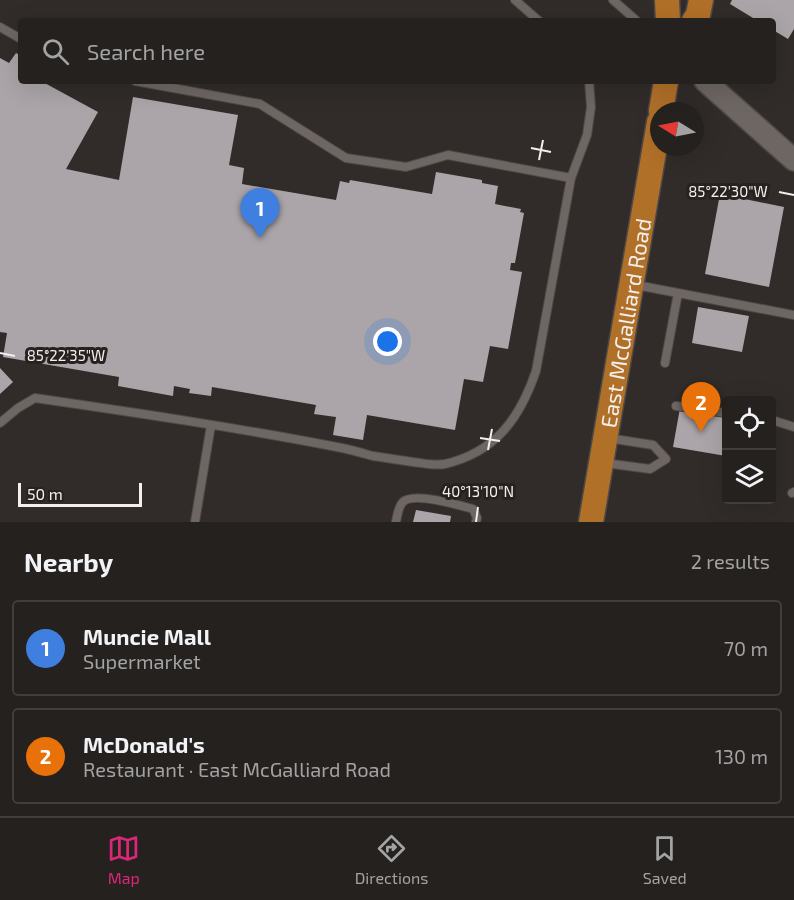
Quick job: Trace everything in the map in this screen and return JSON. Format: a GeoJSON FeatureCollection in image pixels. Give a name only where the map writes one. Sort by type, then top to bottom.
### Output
{"type":"FeatureCollection","features":[{"type":"Feature","properties":{"kind":"main road"},"geometry":{"type":"LineString","coordinates":[[666,0],[668,18]]}},
{"type":"Feature","properties":{"kind":"main road"},"geometry":{"type":"LineString","coordinates":[[696,18],[701,0]]}},
{"type":"Feature","properties":{"kind":"main road"},"geometry":{"type":"LineString","coordinates":[[662,102],[666,84]]}},
{"type":"Feature","properties":{"kind":"main road"},"geometry":{"type":"LineString","coordinates":[[708,84],[794,160]]}},
{"type":"Feature","properties":{"kind":"main road","name":"East McGalliard Road"},"geometry":{"type":"LineString","coordinates":[[591,522],[653,156]]}},
{"type":"Feature","properties":{"kind":"lane"},"geometry":{"type":"LineString","coordinates":[[515,0],[536,18]]}},
{"type":"Feature","properties":{"kind":"lane"},"geometry":{"type":"LineString","coordinates":[[613,0],[634,18]]}},
{"type":"Feature","properties":{"kind":"lane"},"geometry":{"type":"LineString","coordinates":[[0,27],[18,37]]}},
{"type":"Feature","properties":{"kind":"lane"},"geometry":{"type":"LineString","coordinates":[[151,84],[260,104],[346,158],[406,167],[448,155],[571,178]]}},
{"type":"Feature","properties":{"kind":"lane"},"geometry":{"type":"LineString","coordinates":[[0,423],[35,398],[211,425],[343,448],[374,456],[430,464],[443,464],[480,451],[495,440],[516,416],[536,371],[571,178],[586,135],[591,107],[589,84]]}},
{"type":"Feature","properties":{"kind":"lane"},"geometry":{"type":"LineString","coordinates":[[631,285],[794,315]]}},
{"type":"Feature","properties":{"kind":"lane"},"geometry":{"type":"LineString","coordinates":[[665,363],[678,293]]}},
{"type":"Feature","properties":{"kind":"lane"},"geometry":{"type":"LineString","coordinates":[[676,406],[722,412]]}},
{"type":"Feature","properties":{"kind":"lane"},"geometry":{"type":"LineString","coordinates":[[776,422],[794,427]]}},
{"type":"Feature","properties":{"kind":"lane"},"geometry":{"type":"LineString","coordinates":[[195,522],[211,425]]}},
{"type":"Feature","properties":{"kind":"lane"},"geometry":{"type":"LineString","coordinates":[[601,463],[650,469],[666,459],[653,445],[605,438]]}},
{"type":"Feature","properties":{"kind":"lane"},"geometry":{"type":"LineString","coordinates":[[396,522],[402,503],[409,498],[434,500],[473,509],[477,518],[476,522]]}},
{"type":"Feature","properties":{"kind":"building"},"geometry":{"type":"Polygon","coordinates":[[[732,0],[794,0],[794,29],[788,39],[776,32],[776,18],[753,18],[730,4],[732,0]]]}},
{"type":"Feature","properties":{"kind":"building"},"geometry":{"type":"Polygon","coordinates":[[[16,53],[18,54],[18,84],[47,84],[98,112],[66,169],[119,180],[133,97],[238,115],[229,165],[244,168],[242,184],[336,200],[340,181],[349,183],[350,180],[432,194],[436,172],[482,180],[482,183],[498,186],[495,204],[521,209],[520,212],[524,213],[515,263],[511,263],[510,270],[522,272],[508,349],[490,346],[483,382],[464,379],[455,430],[367,415],[363,440],[333,435],[336,417],[314,414],[316,405],[212,387],[211,396],[189,393],[190,389],[174,386],[173,396],[118,386],[119,377],[3,357],[7,333],[0,332],[0,58],[9,63],[16,53]]]}},
{"type":"Feature","properties":{"kind":"building"},"geometry":{"type":"Polygon","coordinates":[[[720,194],[784,207],[769,287],[705,274],[720,194]]]}},
{"type":"Feature","properties":{"kind":"building"},"geometry":{"type":"Polygon","coordinates":[[[698,307],[749,316],[742,352],[692,343],[698,307]]]}},
{"type":"Feature","properties":{"kind":"building"},"geometry":{"type":"Polygon","coordinates":[[[0,368],[13,382],[0,394],[0,368]]]}},
{"type":"Feature","properties":{"kind":"building"},"geometry":{"type":"Polygon","coordinates":[[[680,408],[722,415],[722,455],[673,447],[680,408]]]}},
{"type":"Feature","properties":{"kind":"building"},"geometry":{"type":"Polygon","coordinates":[[[416,510],[451,516],[450,522],[413,522],[416,510]]]}},
{"type":"Feature","properties":{"kind":"place","name":"Muncie Mall"},"geometry":{"type":"Point","coordinates":[260,238]}},
{"type":"Feature","properties":{"kind":"place","name":"McDonald's"},"geometry":{"type":"Point","coordinates":[701,432]}}]}
